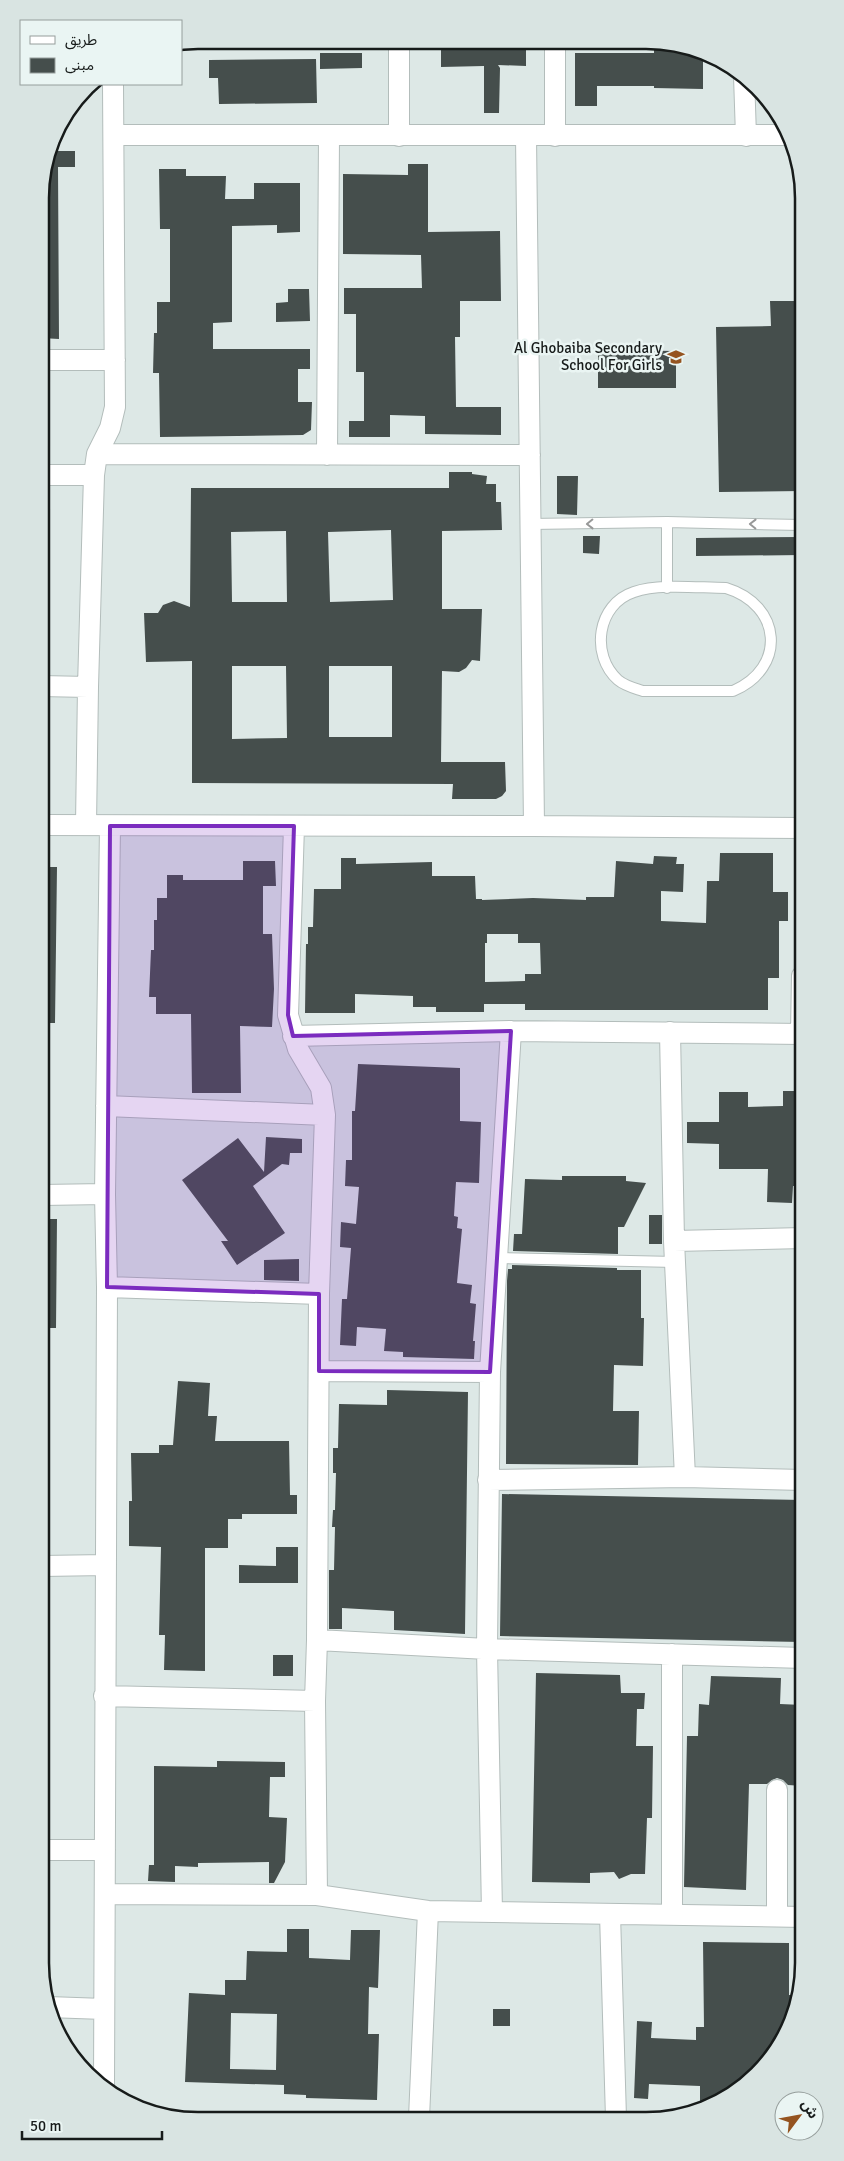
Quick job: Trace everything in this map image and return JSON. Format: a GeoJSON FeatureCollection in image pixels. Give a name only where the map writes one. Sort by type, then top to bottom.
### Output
{"type":"FeatureCollection","features":[{"type":"Feature","properties":{"kind":"street"},"geometry":{"type":"LineString","coordinates":[[399,49],[400,136]]}},
{"type":"Feature","properties":{"kind":"street"},"geometry":{"type":"LineString","coordinates":[[555,136],[556,49]]}},
{"type":"Feature","properties":{"kind":"street"},"geometry":{"type":"LineString","coordinates":[[86,825],[94,475],[97,454],[113,418],[115,360],[113,85]]}},
{"type":"Feature","properties":{"kind":"street"},"geometry":{"type":"LineString","coordinates":[[744,86],[746,136]]}},
{"type":"Feature","properties":{"kind":"street"},"geometry":{"type":"LineString","coordinates":[[114,135],[781,135]]}},
{"type":"Feature","properties":{"kind":"street"},"geometry":{"type":"LineString","coordinates":[[327,455],[329,136]]}},
{"type":"Feature","properties":{"kind":"street"},"geometry":{"type":"LineString","coordinates":[[526,136],[534,826]]}},
{"type":"Feature","properties":{"kind":"street"},"geometry":{"type":"LineString","coordinates":[[49,360],[115,360]]}},
{"type":"Feature","properties":{"kind":"street"},"geometry":{"type":"LineString","coordinates":[[97,454],[530,455]]}},
{"type":"Feature","properties":{"kind":"street"},"geometry":{"type":"LineString","coordinates":[[49,475],[94,475]]}},
{"type":"Feature","properties":{"kind":"street"},"geometry":{"type":"LineString","coordinates":[[49,686],[88,687]]}},
{"type":"Feature","properties":{"kind":"street"},"geometry":{"type":"LineString","coordinates":[[49,825],[795,828]]}},
{"type":"Feature","properties":{"kind":"street"},"geometry":{"type":"LineString","coordinates":[[104,2079],[107,1287],[105,1194],[110,826]]}},
{"type":"Feature","properties":{"kind":"street"},"geometry":{"type":"LineString","coordinates":[[294,826],[288,1005],[293,1036],[304,1060],[321,1088],[325,1115],[319,1294],[315,1701],[317,1896]]}},
{"type":"Feature","properties":{"kind":"street"},"geometry":{"type":"LineString","coordinates":[[293,1036],[511,1031],[795,1034]]}},
{"type":"Feature","properties":{"kind":"street"},"geometry":{"type":"LineString","coordinates":[[492,1912],[488,1649],[490,1372],[511,1031]]}},
{"type":"Feature","properties":{"kind":"street"},"geometry":{"type":"LineString","coordinates":[[670,1032],[674,1241],[685,1477]]}},
{"type":"Feature","properties":{"kind":"street"},"geometry":{"type":"LineString","coordinates":[[106,1106],[325,1115]]}},
{"type":"Feature","properties":{"kind":"street"},"geometry":{"type":"LineString","coordinates":[[49,1195],[105,1194]]}},
{"type":"Feature","properties":{"kind":"street"},"geometry":{"type":"LineString","coordinates":[[674,1241],[795,1238]]}},
{"type":"Feature","properties":{"kind":"street"},"geometry":{"type":"LineString","coordinates":[[107,1287],[319,1294]]}},
{"type":"Feature","properties":{"kind":"street"},"geometry":{"type":"LineString","coordinates":[[319,1370],[490,1372]]}},
{"type":"Feature","properties":{"kind":"street"},"geometry":{"type":"LineString","coordinates":[[488,1480],[685,1477],[795,1480]]}},
{"type":"Feature","properties":{"kind":"street"},"geometry":{"type":"LineString","coordinates":[[49,1566],[106,1565]]}},
{"type":"Feature","properties":{"kind":"street"},"geometry":{"type":"LineString","coordinates":[[317,1640],[488,1649],[795,1658]]}},
{"type":"Feature","properties":{"kind":"street"},"geometry":{"type":"LineString","coordinates":[[672,1654],[672,1914]]}},
{"type":"Feature","properties":{"kind":"street"},"geometry":{"type":"LineString","coordinates":[[104,1696],[315,1701]]}},
{"type":"Feature","properties":{"kind":"street"},"geometry":{"type":"LineString","coordinates":[[777,1790],[777,1916]]}},
{"type":"Feature","properties":{"kind":"street"},"geometry":{"type":"LineString","coordinates":[[49,1850],[105,1850]]}},
{"type":"Feature","properties":{"kind":"street"},"geometry":{"type":"LineString","coordinates":[[106,1894],[317,1896],[428,1911],[795,1917]]}},
{"type":"Feature","properties":{"kind":"street"},"geometry":{"type":"LineString","coordinates":[[419,2112],[428,1911]]}},
{"type":"Feature","properties":{"kind":"street"},"geometry":{"type":"LineString","coordinates":[[610,1914],[616,2112]]}},
{"type":"Feature","properties":{"kind":"street"},"geometry":{"type":"LineString","coordinates":[[56,2007],[104,2009]]}},
{"type":"Feature","properties":{"kind":"lane"},"geometry":{"type":"LineString","coordinates":[[667,522],[667,588]]}},
{"type":"Feature","properties":{"kind":"lane"},"geometry":{"type":"LineString","coordinates":[[530,524],[667,522],[795,525]]}},
{"type":"Feature","properties":{"kind":"lane"},"geometry":{"type":"LineString","coordinates":[[667,588],[726,588],[739,592],[759,607],[766,618],[771,644],[763,668],[755,678],[744,686],[732,691],[642,691],[618,680],[609,670],[603,658],[600,645],[605,619],[621,598],[633,592],[667,588]]}},
{"type":"Feature","properties":{"kind":"lane"},"geometry":{"type":"LineString","coordinates":[[497,1258],[675,1262]]}},
{"type":"Feature","properties":{"kind":"highlighted area"},"geometry":{"type":"Polygon","coordinates":[[[110,826],[294,826],[288,1015],[293,1036],[511,1031],[490,1372],[319,1371],[319,1294],[107,1287],[110,826]]]}},
{"type":"Feature","properties":{"kind":"building"},"geometry":{"type":"Polygon","coordinates":[[[441,49],[526,49],[526,66],[498,65],[500,68],[499,113],[484,113],[484,66],[441,67],[441,49]]]}},
{"type":"Feature","properties":{"kind":"building"},"geometry":{"type":"Polygon","coordinates":[[[654,49],[656,49],[703,60],[703,89],[654,88],[654,86],[597,86],[597,106],[575,106],[575,53],[654,53],[654,49]]]}},
{"type":"Feature","properties":{"kind":"building"},"geometry":{"type":"Polygon","coordinates":[[[320,53],[362,53],[362,68],[320,69],[320,53]]]}},
{"type":"Feature","properties":{"kind":"building"},"geometry":{"type":"Polygon","coordinates":[[[316,59],[317,103],[219,104],[218,78],[209,78],[209,60],[316,59]]]}},
{"type":"Feature","properties":{"kind":"building"},"geometry":{"type":"Polygon","coordinates":[[[58,147],[58,151],[75,151],[75,167],[58,167],[59,339],[49,338],[49,188],[58,147]]]}},
{"type":"Feature","properties":{"kind":"building"},"geometry":{"type":"Polygon","coordinates":[[[408,164],[428,164],[428,232],[500,231],[501,301],[460,301],[460,337],[455,337],[456,407],[501,407],[501,435],[425,434],[425,416],[390,415],[390,437],[349,437],[349,421],[364,421],[364,372],[356,372],[356,314],[344,314],[344,288],[422,288],[421,255],[343,254],[343,174],[408,175],[408,164]]]}},
{"type":"Feature","properties":{"kind":"building"},"geometry":{"type":"Polygon","coordinates":[[[159,169],[186,169],[186,176],[226,176],[225,199],[254,199],[254,183],[300,183],[300,232],[277,233],[277,225],[232,226],[232,322],[213,323],[213,349],[310,349],[310,369],[298,369],[298,402],[312,402],[311,430],[303,435],[160,437],[159,373],[153,373],[154,333],[157,333],[157,302],[170,302],[170,229],[160,229],[159,169]]]}},
{"type":"Feature","properties":{"kind":"building"},"geometry":{"type":"Polygon","coordinates":[[[288,289],[309,289],[310,321],[276,322],[276,303],[288,302],[288,289]]]}},
{"type":"Feature","properties":{"kind":"building"},"geometry":{"type":"Polygon","coordinates":[[[770,301],[795,301],[795,491],[719,492],[716,327],[771,326],[770,301]]]}},
{"type":"Feature","properties":{"kind":"building"},"geometry":{"type":"Polygon","coordinates":[[[598,350],[676,351],[676,388],[598,388],[598,350]]]}},
{"type":"Feature","properties":{"kind":"building"},"geometry":{"type":"Polygon","coordinates":[[[449,472],[472,472],[472,474],[487,476],[486,484],[496,484],[496,502],[501,502],[502,530],[442,531],[442,609],[482,609],[480,661],[472,660],[466,668],[459,672],[442,671],[441,762],[505,762],[506,791],[502,796],[496,799],[452,799],[453,784],[192,783],[192,661],[146,662],[144,613],[158,613],[163,605],[174,601],[190,607],[191,488],[449,488],[449,472]],[[391,530],[328,532],[330,602],[393,600],[391,530]],[[286,531],[231,532],[232,602],[287,602],[286,531]],[[232,666],[232,739],[287,738],[286,666],[232,666]],[[329,666],[329,737],[392,737],[392,666],[329,666]]]}},
{"type":"Feature","properties":{"kind":"building"},"geometry":{"type":"Polygon","coordinates":[[[557,476],[578,476],[577,515],[557,514],[557,476]]]}},
{"type":"Feature","properties":{"kind":"building"},"geometry":{"type":"Polygon","coordinates":[[[583,536],[600,536],[599,554],[583,553],[583,536]]]}},
{"type":"Feature","properties":{"kind":"building"},"geometry":{"type":"Polygon","coordinates":[[[795,537],[795,555],[696,556],[696,538],[795,537]]]}},
{"type":"Feature","properties":{"kind":"building"},"geometry":{"type":"Polygon","coordinates":[[[720,853],[773,853],[773,892],[788,892],[788,921],[779,921],[779,978],[768,978],[768,1010],[525,1010],[525,1004],[484,1004],[484,1012],[436,1012],[436,1007],[413,1007],[413,996],[355,994],[355,1013],[305,1013],[306,944],[308,944],[308,927],[313,927],[314,889],[341,889],[341,858],[356,858],[356,864],[432,862],[432,876],[475,876],[476,899],[533,898],[586,900],[586,897],[614,897],[616,861],[653,864],[654,856],[677,857],[676,864],[684,864],[683,892],[661,891],[661,921],[706,923],[707,881],[719,881],[720,853]],[[487,934],[487,943],[485,943],[485,982],[525,981],[525,974],[541,974],[540,943],[518,943],[518,934],[487,934]]]}},
{"type":"Feature","properties":{"kind":"building"},"geometry":{"type":"Polygon","coordinates":[[[243,861],[275,861],[276,886],[263,886],[263,934],[272,934],[274,989],[272,1027],[240,1026],[241,1093],[192,1093],[191,1014],[156,1014],[156,997],[149,997],[151,950],[154,950],[154,920],[157,920],[157,898],[167,898],[167,875],[183,875],[183,880],[243,880],[243,861]]]}},
{"type":"Feature","properties":{"kind":"building"},"geometry":{"type":"Polygon","coordinates":[[[49,867],[57,867],[55,1023],[49,1023],[49,867]]]}},
{"type":"Feature","properties":{"kind":"building"},"geometry":{"type":"Polygon","coordinates":[[[358,1064],[460,1068],[460,1121],[481,1122],[479,1183],[456,1182],[454,1216],[458,1217],[457,1228],[462,1229],[457,1283],[472,1285],[470,1303],[476,1304],[473,1341],[475,1341],[474,1359],[403,1357],[403,1352],[384,1351],[386,1329],[357,1327],[356,1346],[340,1345],[342,1299],[347,1299],[351,1248],[340,1247],[341,1222],[356,1224],[359,1187],[345,1186],[346,1160],[352,1160],[352,1111],[355,1111],[358,1064]]]}},
{"type":"Feature","properties":{"kind":"building"},"geometry":{"type":"Polygon","coordinates":[[[783,1091],[795,1091],[795,1186],[793,1186],[792,1203],[767,1202],[768,1169],[719,1169],[719,1144],[687,1143],[687,1122],[719,1122],[719,1092],[748,1092],[748,1107],[783,1106],[783,1091]]]}},
{"type":"Feature","properties":{"kind":"building"},"geometry":{"type":"Polygon","coordinates":[[[266,1137],[302,1139],[302,1153],[290,1153],[289,1165],[282,1164],[253,1186],[285,1233],[237,1265],[221,1241],[228,1241],[182,1180],[238,1138],[264,1172],[266,1137]]]}},
{"type":"Feature","properties":{"kind":"building"},"geometry":{"type":"Polygon","coordinates":[[[562,1176],[626,1176],[626,1181],[646,1183],[624,1227],[618,1227],[618,1254],[513,1251],[514,1234],[522,1234],[525,1179],[562,1180],[562,1176]]]}},
{"type":"Feature","properties":{"kind":"building"},"geometry":{"type":"Polygon","coordinates":[[[649,1215],[662,1215],[662,1244],[649,1244],[649,1215]]]}},
{"type":"Feature","properties":{"kind":"building"},"geometry":{"type":"Polygon","coordinates":[[[49,1219],[57,1219],[56,1328],[49,1328],[49,1219]]]}},
{"type":"Feature","properties":{"kind":"building"},"geometry":{"type":"Polygon","coordinates":[[[299,1259],[299,1281],[264,1280],[264,1260],[299,1259]]]}},
{"type":"Feature","properties":{"kind":"building"},"geometry":{"type":"Polygon","coordinates":[[[512,1265],[641,1270],[641,1318],[644,1318],[643,1366],[614,1365],[613,1411],[639,1411],[638,1465],[506,1464],[507,1281],[508,1269],[512,1269],[512,1265]]]}},
{"type":"Feature","properties":{"kind":"building"},"geometry":{"type":"Polygon","coordinates":[[[178,1381],[210,1383],[208,1416],[217,1416],[215,1441],[289,1441],[290,1495],[297,1495],[297,1514],[242,1514],[242,1519],[228,1519],[228,1548],[205,1548],[205,1671],[164,1670],[165,1635],[159,1635],[161,1547],[129,1546],[129,1501],[132,1501],[131,1453],[159,1453],[159,1445],[173,1445],[178,1381]]]}},
{"type":"Feature","properties":{"kind":"building"},"geometry":{"type":"Polygon","coordinates":[[[387,1390],[468,1392],[465,1634],[394,1630],[394,1611],[342,1608],[342,1629],[329,1629],[329,1570],[334,1570],[335,1527],[332,1527],[333,1510],[335,1510],[336,1473],[333,1473],[333,1448],[338,1448],[339,1404],[387,1405],[387,1390]]]}},
{"type":"Feature","properties":{"kind":"building"},"geometry":{"type":"Polygon","coordinates":[[[502,1494],[795,1500],[795,1642],[500,1636],[502,1494]]]}},
{"type":"Feature","properties":{"kind":"building"},"geometry":{"type":"Polygon","coordinates":[[[276,1547],[298,1547],[298,1583],[239,1583],[239,1565],[276,1566],[276,1547]]]}},
{"type":"Feature","properties":{"kind":"building"},"geometry":{"type":"Polygon","coordinates":[[[273,1655],[293,1655],[293,1676],[273,1676],[273,1655]]]}},
{"type":"Feature","properties":{"kind":"building"},"geometry":{"type":"Polygon","coordinates":[[[536,1673],[620,1675],[621,1693],[645,1693],[644,1709],[637,1709],[636,1746],[653,1746],[652,1818],[647,1818],[645,1874],[631,1874],[619,1879],[614,1872],[590,1873],[590,1883],[532,1882],[536,1673]]]}},
{"type":"Feature","properties":{"kind":"building"},"geometry":{"type":"Polygon","coordinates":[[[711,1676],[781,1678],[780,1704],[795,1705],[795,1785],[788,1785],[783,1780],[777,1778],[767,1784],[749,1784],[746,1890],[684,1887],[687,1736],[698,1736],[699,1704],[709,1705],[711,1676]]]}},
{"type":"Feature","properties":{"kind":"building"},"geometry":{"type":"Polygon","coordinates":[[[217,1761],[285,1762],[285,1777],[270,1777],[269,1817],[287,1818],[285,1862],[274,1883],[269,1883],[269,1862],[198,1863],[198,1867],[175,1866],[175,1882],[148,1881],[149,1865],[154,1865],[154,1766],[217,1767],[217,1761]]]}},
{"type":"Feature","properties":{"kind":"building"},"geometry":{"type":"Polygon","coordinates":[[[287,1929],[309,1929],[309,1958],[350,1960],[351,1930],[380,1930],[378,1988],[369,1987],[368,2034],[379,2034],[377,2100],[306,2098],[306,2095],[284,2094],[284,2085],[185,2082],[189,1993],[225,1995],[225,1980],[246,1980],[247,1951],[287,1952],[287,1929]],[[231,2013],[230,2069],[276,2070],[277,2014],[231,2013]]]}},
{"type":"Feature","properties":{"kind":"building"},"geometry":{"type":"Polygon","coordinates":[[[703,1942],[789,1943],[789,1995],[791,1995],[790,2002],[775,2038],[752,2069],[729,2087],[700,2102],[700,2086],[649,2084],[648,2099],[634,2098],[637,2021],[652,2022],[651,2038],[696,2040],[696,2027],[704,2027],[703,1942]]]}},
{"type":"Feature","properties":{"kind":"building"},"geometry":{"type":"Polygon","coordinates":[[[493,2009],[510,2009],[510,2026],[493,2026],[493,2009]]]}},
{"type":"Feature","properties":{"kind":"place","name":"Al Ghobaiba Secondary School For Girls"},"geometry":{"type":"Point","coordinates":[676,357]}}]}
